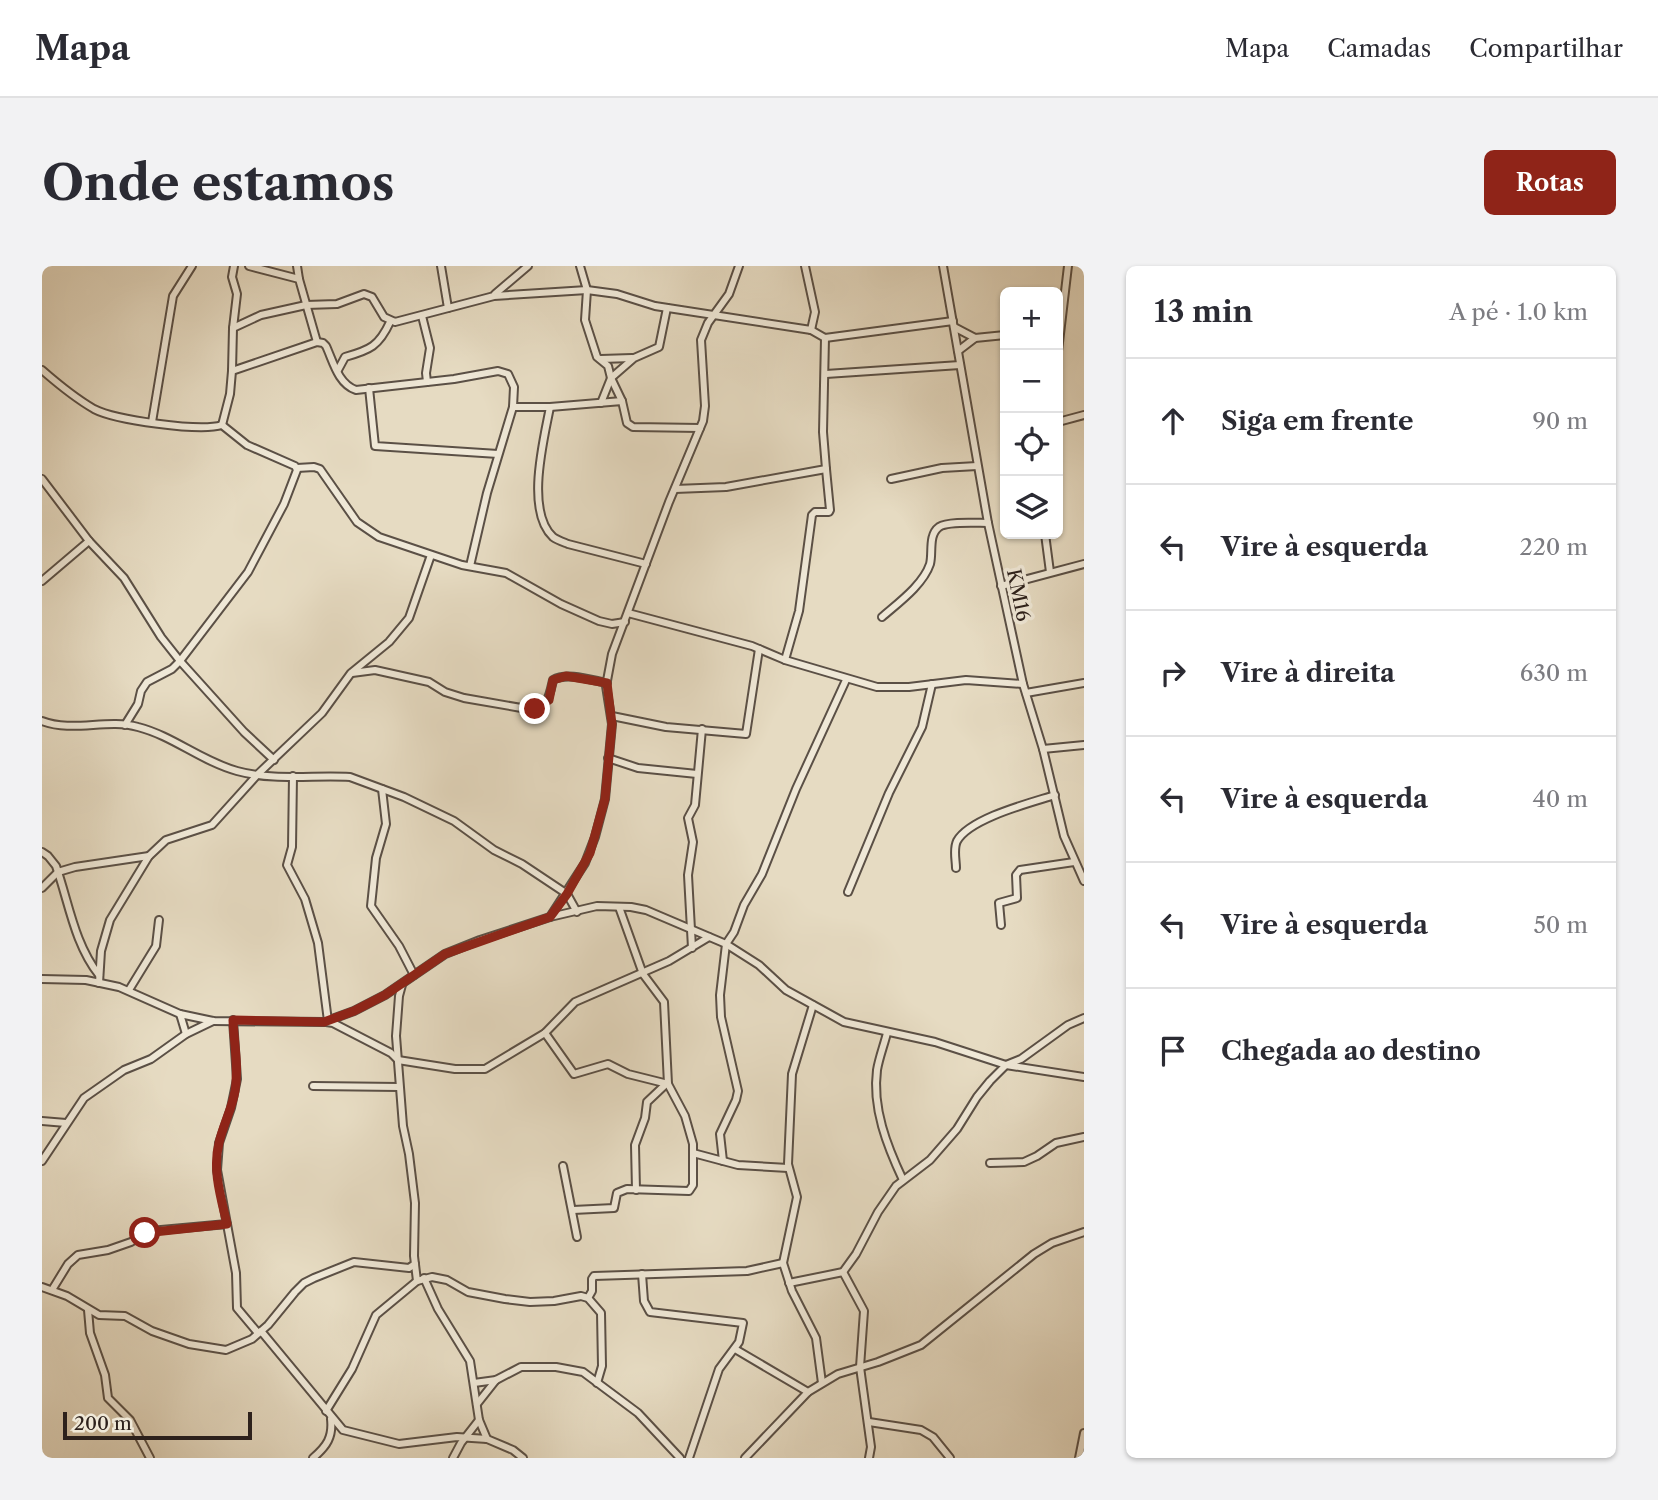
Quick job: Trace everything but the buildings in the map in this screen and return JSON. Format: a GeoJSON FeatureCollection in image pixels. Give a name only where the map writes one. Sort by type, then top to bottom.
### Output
{"type":"FeatureCollection","features":[{"type":"Feature","properties":{"kind":"street"},"geometry":{"type":"LineString","coordinates":[[152,422],[170,308],[177,288],[192,266]]}},
{"type":"Feature","properties":{"kind":"street"},"geometry":{"type":"LineString","coordinates":[[222,425],[230,394],[232,371],[237,294],[232,277],[234,266]]}},
{"type":"Feature","properties":{"kind":"street"},"geometry":{"type":"LineString","coordinates":[[249,266],[299,279]]}},
{"type":"Feature","properties":{"kind":"street"},"geometry":{"type":"LineString","coordinates":[[298,266],[299,279],[317,342]]}},
{"type":"Feature","properties":{"kind":"street"},"geometry":{"type":"LineString","coordinates":[[441,266],[448,308]]}},
{"type":"Feature","properties":{"kind":"street"},"geometry":{"type":"LineString","coordinates":[[494,296],[528,266]]}},
{"type":"Feature","properties":{"kind":"street"},"geometry":{"type":"LineString","coordinates":[[580,266],[587,290],[585,320],[600,359],[608,366],[622,401],[627,423],[633,427],[700,428]]}},
{"type":"Feature","properties":{"kind":"street"},"geometry":{"type":"LineString","coordinates":[[550,917],[567,894],[590,853],[595,837],[605,799],[612,716],[607,683],[612,654],[700,428],[705,406],[701,340],[704,331],[729,294],[739,266]]}},
{"type":"Feature","properties":{"kind":"street"},"geometry":{"type":"LineString","coordinates":[[805,266],[815,312],[811,330]]}},
{"type":"Feature","properties":{"kind":"street","name":"KM16"},"geometry":{"type":"LineString","coordinates":[[943,266],[977,466],[1023,684],[1043,749],[1064,836],[1083,877]]}},
{"type":"Feature","properties":{"kind":"street"},"geometry":{"type":"LineString","coordinates":[[1063,300],[1068,266]]}},
{"type":"Feature","properties":{"kind":"street"},"geometry":{"type":"LineString","coordinates":[[233,328],[261,315],[306,305],[337,304],[367,294],[390,321],[422,316],[494,296],[587,290],[617,294],[667,308],[811,330],[825,338],[953,324],[975,338]]}},
{"type":"Feature","properties":{"kind":"street"},"geometry":{"type":"LineString","coordinates":[[601,403],[611,378],[634,358],[659,346],[667,308]]}},
{"type":"Feature","properties":{"kind":"street"},"geometry":{"type":"LineString","coordinates":[[422,316],[430,348],[427,382]]}},
{"type":"Feature","properties":{"kind":"street"},"geometry":{"type":"LineString","coordinates":[[338,372],[345,358],[374,347],[390,321]]}},
{"type":"Feature","properties":{"kind":"street"},"geometry":{"type":"LineString","coordinates":[[958,351],[975,338],[1000,336]]}},
{"type":"Feature","properties":{"kind":"street"},"geometry":{"type":"LineString","coordinates":[[785,660],[799,611],[812,515],[830,510],[823,432],[825,338]]}},
{"type":"Feature","properties":{"kind":"street"},"geometry":{"type":"LineString","coordinates":[[232,371],[317,342],[326,346],[342,380],[351,388],[503,372],[512,379],[513,407],[498,454],[470,566]]}},
{"type":"Feature","properties":{"kind":"street"},"geometry":{"type":"LineString","coordinates":[[600,359],[634,358]]}},
{"type":"Feature","properties":{"kind":"street"},"geometry":{"type":"LineString","coordinates":[[825,374],[960,365]]}},
{"type":"Feature","properties":{"kind":"street"},"geometry":{"type":"LineString","coordinates":[[42,370],[97,410],[152,422],[222,425],[247,445],[297,468],[314,467],[320,470],[353,517],[379,537],[431,555],[506,573],[561,604],[599,621],[612,624],[625,622]]}},
{"type":"Feature","properties":{"kind":"street"},"geometry":{"type":"LineString","coordinates":[[369,388],[375,446],[498,454]]}},
{"type":"Feature","properties":{"kind":"street"},"geometry":{"type":"LineString","coordinates":[[513,407],[622,401]]}},
{"type":"Feature","properties":{"kind":"street"},"geometry":{"type":"LineString","coordinates":[[550,407],[537,484],[541,512],[548,530],[556,539],[568,544],[646,564]]}},
{"type":"Feature","properties":{"kind":"street"},"geometry":{"type":"LineString","coordinates":[[1063,421],[1084,415]]}},
{"type":"Feature","properties":{"kind":"street"},"geometry":{"type":"LineString","coordinates":[[891,479],[942,468],[977,466]]}},
{"type":"Feature","properties":{"kind":"street"},"geometry":{"type":"LineString","coordinates":[[125,725],[147,682],[172,669],[180,661],[248,572],[284,504],[297,468]]}},
{"type":"Feature","properties":{"kind":"street"},"geometry":{"type":"LineString","coordinates":[[675,489],[726,487],[826,469]]}},
{"type":"Feature","properties":{"kind":"street"},"geometry":{"type":"LineString","coordinates":[[42,479],[89,541],[124,578],[161,637],[180,661],[244,732],[274,760]]}},
{"type":"Feature","properties":{"kind":"street"},"geometry":{"type":"LineString","coordinates":[[882,617],[903,599],[925,573],[930,563],[933,533],[939,527],[945,524],[988,523]]}},
{"type":"Feature","properties":{"kind":"street"},"geometry":{"type":"LineString","coordinates":[[1046,539],[1050,572]]}},
{"type":"Feature","properties":{"kind":"street"},"geometry":{"type":"LineString","coordinates":[[42,581],[89,541]]}},
{"type":"Feature","properties":{"kind":"street"},"geometry":{"type":"LineString","coordinates":[[99,979],[101,951],[110,920],[149,856],[166,839],[212,825],[258,774],[322,713],[351,673],[379,650],[409,618],[431,555]]}},
{"type":"Feature","properties":{"kind":"street"},"geometry":{"type":"LineString","coordinates":[[1001,586],[1084,564]]}},
{"type":"Feature","properties":{"kind":"street"},"geometry":{"type":"LineString","coordinates":[[628,613],[759,649],[846,680],[877,687],[893,688],[966,680],[1023,684]]}},
{"type":"Feature","properties":{"kind":"street"},"geometry":{"type":"LineString","coordinates":[[612,716],[666,727],[746,734],[759,649]]}},
{"type":"Feature","properties":{"kind":"street"},"geometry":{"type":"LineString","coordinates":[[375,670],[379,650]]}},
{"type":"Feature","properties":{"kind":"street"},"geometry":{"type":"LineString","coordinates":[[351,673],[375,670],[429,682],[445,692],[464,698],[527,709],[546,704],[553,680],[557,677],[607,683]]}},
{"type":"Feature","properties":{"kind":"street"},"geometry":{"type":"LineString","coordinates":[[723,1161],[720,1134],[738,1091],[721,1017],[720,995],[726,944],[762,874],[796,789],[846,680]]}},
{"type":"Feature","properties":{"kind":"street"},"geometry":{"type":"LineString","coordinates":[[1026,693],[1084,683]]}},
{"type":"Feature","properties":{"kind":"street"},"geometry":{"type":"LineString","coordinates":[[848,892],[889,793],[922,727],[932,684]]}},
{"type":"Feature","properties":{"kind":"street"},"geometry":{"type":"LineString","coordinates":[[42,721],[57,727],[137,726],[223,766],[258,774],[350,777],[444,816],[567,894],[577,912]]}},
{"type":"Feature","properties":{"kind":"street"},"geometry":{"type":"LineString","coordinates":[[692,948],[688,875],[693,842],[688,818],[695,806],[702,729]]}},
{"type":"Feature","properties":{"kind":"street"},"geometry":{"type":"LineString","coordinates":[[1043,749],[1084,745]]}},
{"type":"Feature","properties":{"kind":"street"},"geometry":{"type":"LineString","coordinates":[[608,758],[638,768],[696,774]]}},
{"type":"Feature","properties":{"kind":"street"},"geometry":{"type":"LineString","coordinates":[[293,776],[292,847],[287,865],[305,899],[318,943],[326,1021]]}},
{"type":"Feature","properties":{"kind":"street"},"geometry":{"type":"LineString","coordinates":[[382,789],[386,824],[376,858],[371,906],[399,946],[414,975]]}},
{"type":"Feature","properties":{"kind":"street"},"geometry":{"type":"LineString","coordinates":[[956,868],[955,849],[958,840],[974,826],[1006,811],[1055,795]]}},
{"type":"Feature","properties":{"kind":"street"},"geometry":{"type":"LineString","coordinates":[[42,852],[53,861],[58,872],[79,942],[99,979]]}},
{"type":"Feature","properties":{"kind":"street"},"geometry":{"type":"LineString","coordinates":[[42,888],[58,872],[89,864],[149,856]]}},
{"type":"Feature","properties":{"kind":"street"},"geometry":{"type":"LineString","coordinates":[[1001,925],[999,903],[1017,898],[1016,875],[1020,870],[1074,862]]}},
{"type":"Feature","properties":{"kind":"street"},"geometry":{"type":"LineString","coordinates":[[326,1021],[354,1011],[402,985],[445,954],[550,917],[597,906],[619,907],[646,910],[726,944],[759,965],[786,990],[844,1022],[935,1042],[1006,1065],[1084,1077]]}},
{"type":"Feature","properties":{"kind":"street"},"geometry":{"type":"LineString","coordinates":[[573,1210],[614,1208],[620,1190],[689,1191],[693,1185],[691,1133],[667,1084],[664,1002],[643,974],[619,907]]}},
{"type":"Feature","properties":{"kind":"street"},"geometry":{"type":"LineString","coordinates":[[129,990],[154,951],[159,920]]}},
{"type":"Feature","properties":{"kind":"street"},"geometry":{"type":"LineString","coordinates":[[42,979],[99,979],[180,1014],[214,1021],[326,1021],[391,1053],[398,1060],[455,1069],[485,1069],[545,1033],[575,1002],[643,974],[709,937]]}},
{"type":"Feature","properties":{"kind":"street"},"geometry":{"type":"LineString","coordinates":[[402,985],[397,1013],[398,1060],[399,1087],[415,1203],[412,1263],[470,1362],[479,1420],[487,1439]]}},
{"type":"Feature","properties":{"kind":"street"},"geometry":{"type":"LineString","coordinates":[[813,1005],[792,1074],[788,1168],[797,1197],[783,1264],[789,1283],[816,1338],[822,1383]]}},
{"type":"Feature","properties":{"kind":"street"},"geometry":{"type":"LineString","coordinates":[[180,1014],[186,1034]]}},
{"type":"Feature","properties":{"kind":"street"},"geometry":{"type":"LineString","coordinates":[[789,1283],[843,1272],[856,1254],[878,1212],[903,1180],[930,1160],[957,1129],[983,1089],[1006,1065],[1021,1059],[1068,1025],[1084,1018]]}},
{"type":"Feature","properties":{"kind":"street"},"geometry":{"type":"LineString","coordinates":[[233,1020],[235,1093],[216,1158],[219,1189],[236,1273],[237,1308],[258,1334]]}},
{"type":"Feature","properties":{"kind":"street"},"geometry":{"type":"LineString","coordinates":[[42,1161],[84,1098],[124,1070],[151,1059],[186,1034],[214,1021]]}},
{"type":"Feature","properties":{"kind":"street"},"geometry":{"type":"LineString","coordinates":[[545,1033],[574,1074],[608,1064],[628,1074],[667,1084]]}},
{"type":"Feature","properties":{"kind":"street"},"geometry":{"type":"LineString","coordinates":[[887,1033],[877,1071],[879,1114],[887,1144],[903,1180]]}},
{"type":"Feature","properties":{"kind":"street"},"geometry":{"type":"LineString","coordinates":[[636,1190],[635,1145],[648,1102],[667,1084]]}},
{"type":"Feature","properties":{"kind":"street"},"geometry":{"type":"LineString","coordinates":[[313,1086],[399,1087]]}},
{"type":"Feature","properties":{"kind":"street"},"geometry":{"type":"LineString","coordinates":[[42,1121],[66,1123]]}},
{"type":"Feature","properties":{"kind":"street"},"geometry":{"type":"LineString","coordinates":[[990,1163],[1024,1162],[1056,1143],[1084,1137]]}},
{"type":"Feature","properties":{"kind":"street"},"geometry":{"type":"LineString","coordinates":[[693,1153],[738,1165],[788,1168]]}},
{"type":"Feature","properties":{"kind":"street"},"geometry":{"type":"LineString","coordinates":[[563,1166],[577,1237]]}},
{"type":"Feature","properties":{"kind":"street"},"geometry":{"type":"LineString","coordinates":[[52,1290],[68,1264],[78,1255],[108,1250],[131,1242],[150,1231],[227,1224]]}},
{"type":"Feature","properties":{"kind":"street"},"geometry":{"type":"LineString","coordinates":[[745,1458],[808,1392],[838,1374],[921,1345],[1034,1254],[1052,1243],[1084,1232]]}},
{"type":"Feature","properties":{"kind":"street"},"geometry":{"type":"LineString","coordinates":[[42,1287],[77,1301],[99,1315],[125,1316],[152,1331],[189,1344],[231,1349],[258,1334],[275,1318],[295,1292],[314,1278],[354,1262],[412,1263]]}},
{"type":"Feature","properties":{"kind":"street"},"geometry":{"type":"LineString","coordinates":[[588,1298],[594,1276],[747,1271],[783,1264]]}},
{"type":"Feature","properties":{"kind":"street"},"geometry":{"type":"LineString","coordinates":[[843,1272],[864,1311],[860,1367],[869,1422],[869,1458]]}},
{"type":"Feature","properties":{"kind":"street"},"geometry":{"type":"LineString","coordinates":[[642,1274],[648,1310],[652,1313],[740,1321],[743,1326],[739,1342],[719,1369],[689,1458]]}},
{"type":"Feature","properties":{"kind":"street"},"geometry":{"type":"LineString","coordinates":[[313,1458],[327,1445],[333,1433],[329,1414],[352,1369],[372,1320],[420,1280],[440,1277],[464,1291],[505,1299],[542,1302],[581,1296],[588,1298],[600,1310],[602,1366],[597,1383]]}},
{"type":"Feature","properties":{"kind":"street"},"geometry":{"type":"LineString","coordinates":[[88,1310],[90,1333],[105,1375],[108,1398],[130,1420],[150,1458]]}},
{"type":"Feature","properties":{"kind":"street"},"geometry":{"type":"LineString","coordinates":[[258,1334],[261,1331],[343,1430]]}},
{"type":"Feature","properties":{"kind":"street"},"geometry":{"type":"LineString","coordinates":[[252,1339],[267,1338]]}},
{"type":"Feature","properties":{"kind":"street"},"geometry":{"type":"LineString","coordinates":[[735,1349],[808,1392]]}},
{"type":"Feature","properties":{"kind":"street"},"geometry":{"type":"LineString","coordinates":[[477,1404],[496,1380],[514,1369],[573,1369],[583,1372],[638,1413],[680,1458]]}},
{"type":"Feature","properties":{"kind":"street"},"geometry":{"type":"LineString","coordinates":[[474,1383],[496,1380]]}},
{"type":"Feature","properties":{"kind":"street"},"geometry":{"type":"LineString","coordinates":[[467,1437],[479,1420]]}},
{"type":"Feature","properties":{"kind":"street"},"geometry":{"type":"LineString","coordinates":[[869,1422],[921,1430],[933,1437],[950,1458]]}},
{"type":"Feature","properties":{"kind":"street"},"geometry":{"type":"LineString","coordinates":[[333,1433],[343,1430],[399,1444],[459,1440],[467,1437],[487,1439],[513,1450],[523,1458]]}},
{"type":"Feature","properties":{"kind":"street"},"geometry":{"type":"LineString","coordinates":[[1079,1458],[1084,1433]]}},
{"type":"Feature","properties":{"kind":"street"},"geometry":{"type":"LineString","coordinates":[[453,1458],[459,1440]]}},
{"type":"Feature","properties":{"kind":"route"},"geometry":{"type":"LineString","coordinates":[[145,1233],[227,1224],[219,1189],[216,1158],[235,1093],[233,1020],[324,1022],[385,995],[445,954],[550,917],[567,894],[590,853],[605,799],[612,724],[607,683],[557,677],[553,680],[549,700],[535,709]]}}]}
